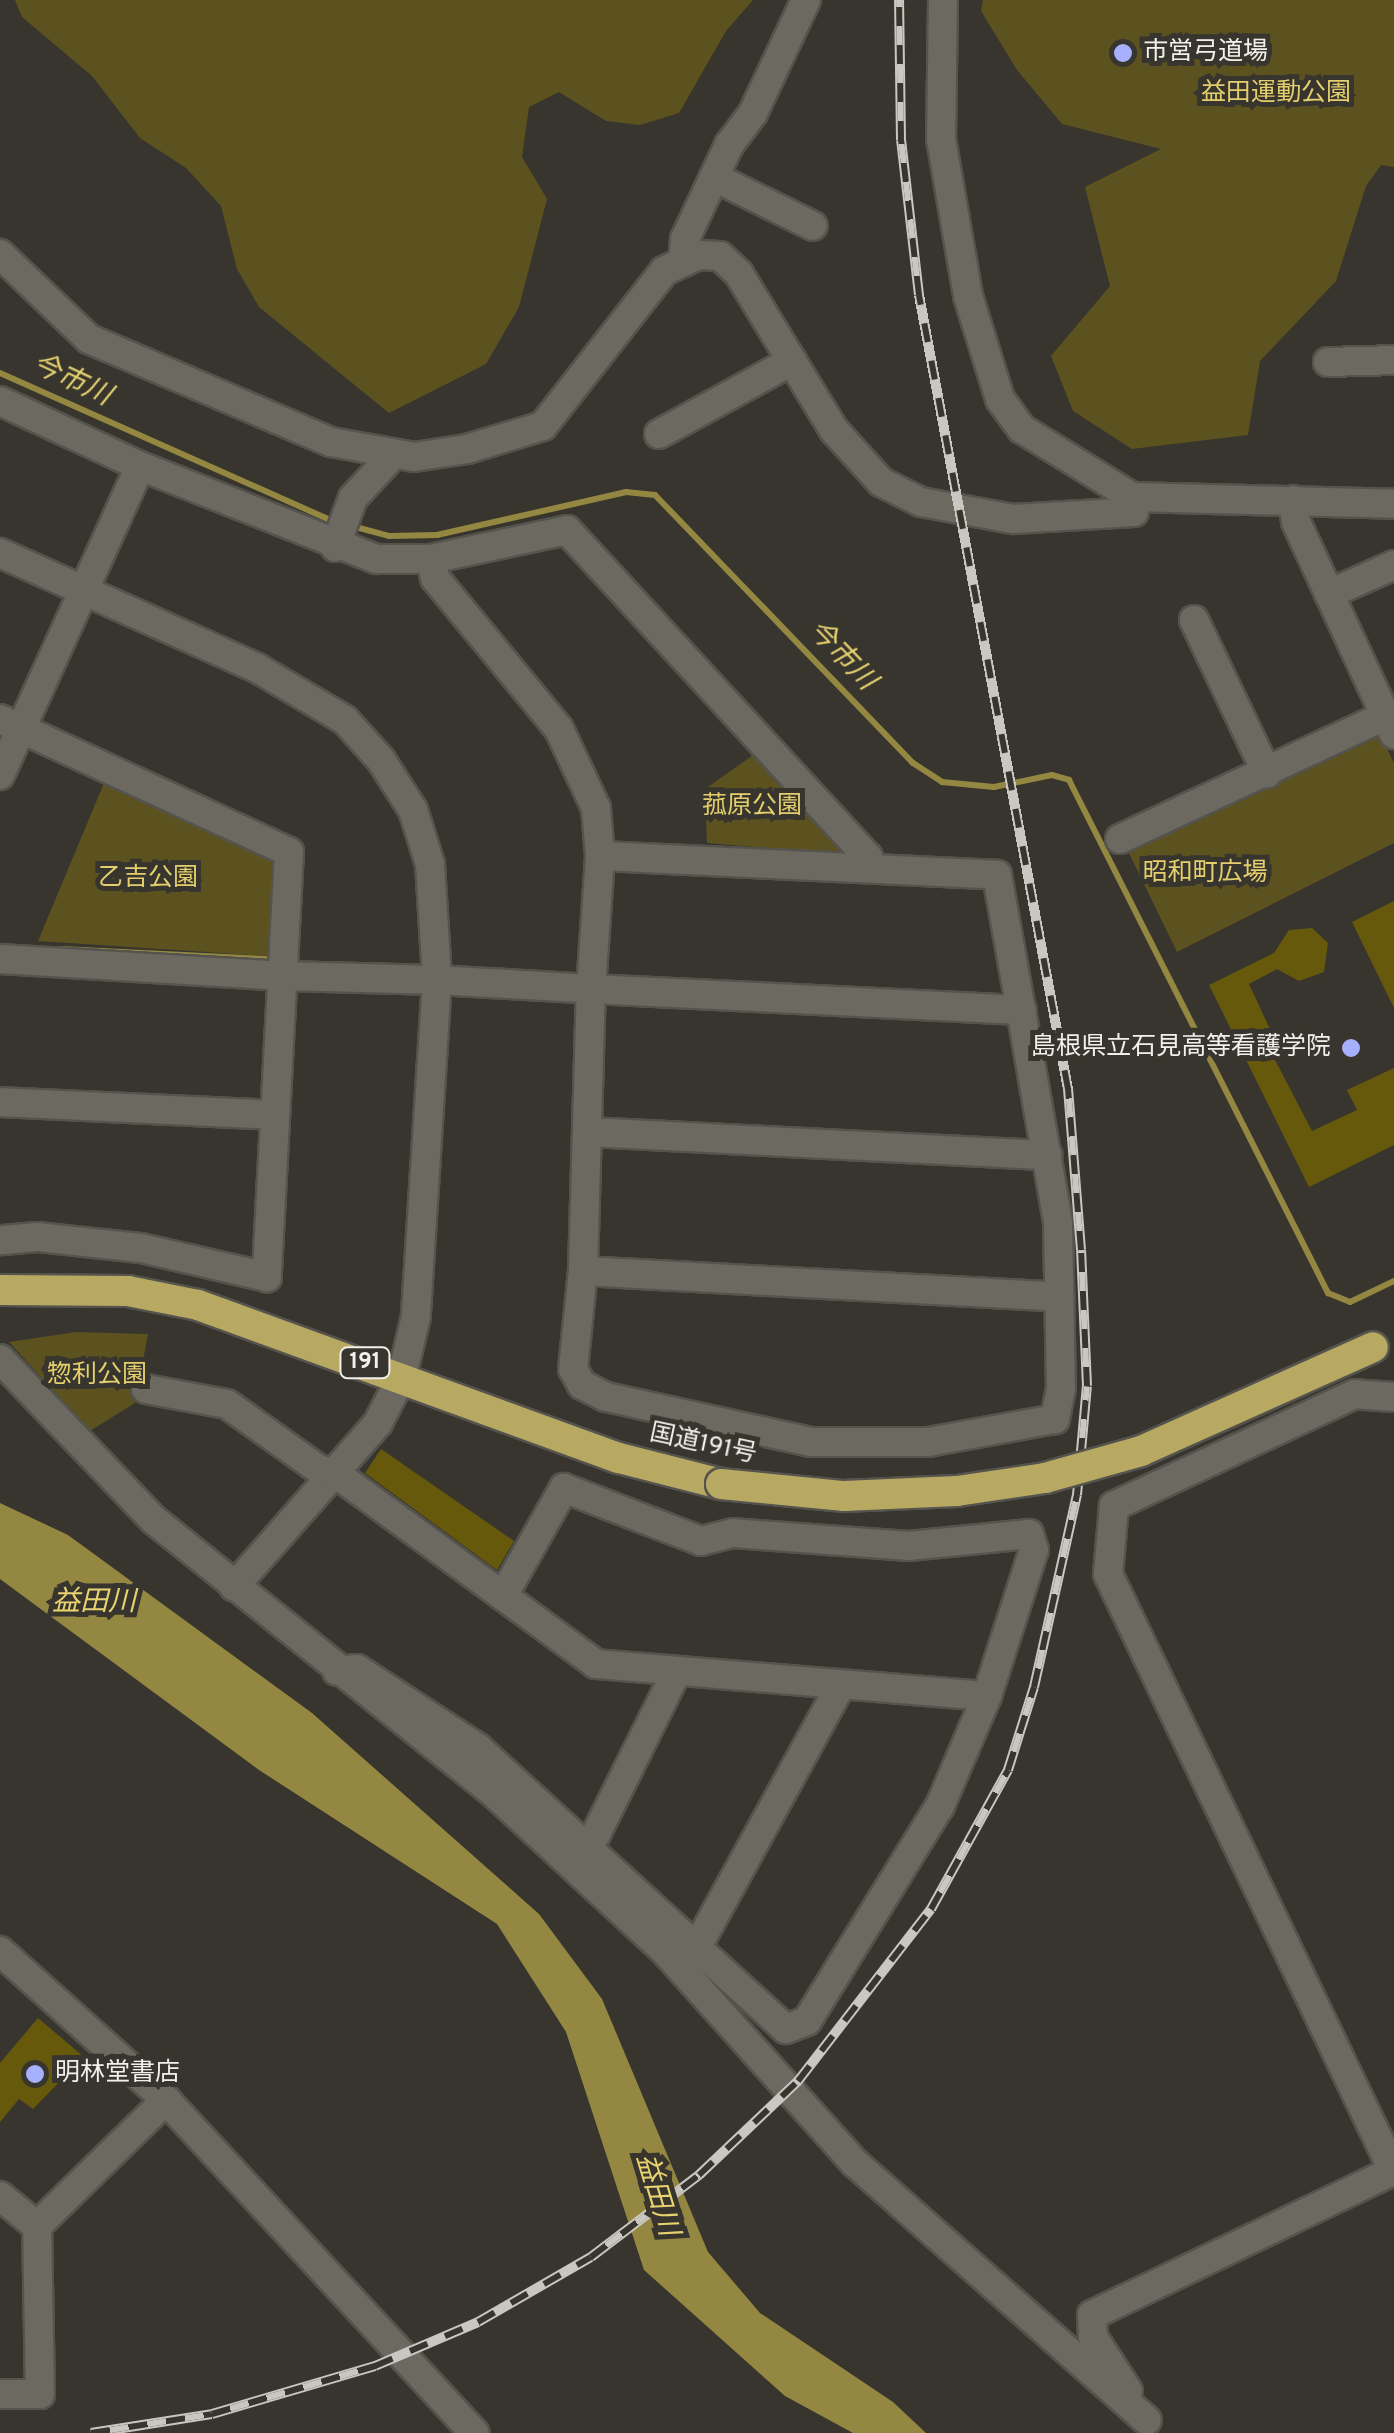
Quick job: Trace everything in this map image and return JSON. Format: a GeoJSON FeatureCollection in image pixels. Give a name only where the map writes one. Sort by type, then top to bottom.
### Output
{"type":"FeatureCollection","features":[{"type":"Feature","properties":{"kind":"highway","name":"国道191号"},"geometry":{"type":"LineString","coordinates":[[0,1290],[128,1291],[198,1305],[619,1458],[722,1484],[844,1496],[958,1492],[1044,1478],[1141,1451],[1383,1342]]}},
{"type":"Feature","properties":{"kind":"street"},"geometry":{"type":"LineString","coordinates":[[683,262],[685,239],[714,178],[754,114],[806,0]]}},
{"type":"Feature","properties":{"kind":"street"},"geometry":{"type":"LineString","coordinates":[[943,0],[941,139],[984,358],[1000,399],[1022,429],[1132,497],[1394,504]]}},
{"type":"Feature","properties":{"kind":"street"},"geometry":{"type":"LineString","coordinates":[[714,178],[813,226]]}},
{"type":"Feature","properties":{"kind":"street"},"geometry":{"type":"LineString","coordinates":[[0,254],[89,339],[331,442],[393,456],[467,449],[543,426],[651,285],[683,262],[720,256],[739,274],[859,462],[921,502],[1012,519],[1082,520],[1134,512],[1132,497]]}},
{"type":"Feature","properties":{"kind":"street"},"geometry":{"type":"LineString","coordinates":[[659,434],[792,360]]}},
{"type":"Feature","properties":{"kind":"street"},"geometry":{"type":"LineString","coordinates":[[1328,362],[1394,360]]}},
{"type":"Feature","properties":{"kind":"street"},"geometry":{"type":"LineString","coordinates":[[0,401],[140,466],[376,559],[432,560],[567,530],[868,857],[869,868]]}},
{"type":"Feature","properties":{"kind":"street"},"geometry":{"type":"LineString","coordinates":[[336,543],[350,504],[393,456]]}},
{"type":"Feature","properties":{"kind":"street"},"geometry":{"type":"LineString","coordinates":[[0,775],[11,724],[83,590],[140,466]]}},
{"type":"Feature","properties":{"kind":"street"},"geometry":{"type":"LineString","coordinates":[[1120,839],[1266,774],[1390,725],[1296,522],[1294,500]]}},
{"type":"Feature","properties":{"kind":"street"},"geometry":{"type":"LineString","coordinates":[[0,554],[310,696],[381,760],[412,810],[430,864],[436,980],[416,1316],[402,1376],[378,1424],[234,1587]]}},
{"type":"Feature","properties":{"kind":"street"},"geometry":{"type":"LineString","coordinates":[[432,560],[435,578],[559,728],[581,766],[596,808],[600,856],[591,988],[583,1271],[574,1370],[582,1385],[606,1397],[811,1442],[928,1442],[1055,1419],[1058,1222],[997,876],[600,856]]}},
{"type":"Feature","properties":{"kind":"street"},"geometry":{"type":"LineString","coordinates":[[1330,594],[1394,565]]}},
{"type":"Feature","properties":{"kind":"street"},"geometry":{"type":"LineString","coordinates":[[1194,620],[1266,774]]}},
{"type":"Feature","properties":{"kind":"street"},"geometry":{"type":"LineString","coordinates":[[0,1240],[37,1236],[140,1248],[266,1277],[289,852],[11,724]]}},
{"type":"Feature","properties":{"kind":"street"},"geometry":{"type":"LineString","coordinates":[[0,959],[1020,1010]]}},
{"type":"Feature","properties":{"kind":"street"},"geometry":{"type":"LineString","coordinates":[[0,1102],[274,1116]]}},
{"type":"Feature","properties":{"kind":"street"},"geometry":{"type":"LineString","coordinates":[[588,1132],[1047,1155]]}},
{"type":"Feature","properties":{"kind":"street"},"geometry":{"type":"LineString","coordinates":[[583,1271],[1059,1298]]}},
{"type":"Feature","properties":{"kind":"street"},"geometry":{"type":"LineString","coordinates":[[0,1359],[154,1520],[497,1796],[653,1940],[856,2163],[1152,2426]]}},
{"type":"Feature","properties":{"kind":"street"},"geometry":{"type":"LineString","coordinates":[[146,1388],[227,1404],[320,1470],[335,1473],[596,1664],[675,1675],[987,1696]]}},
{"type":"Feature","properties":{"kind":"street"},"geometry":{"type":"LineString","coordinates":[[1152,2426],[1093,2337],[1092,2315],[1394,2171],[1108,1574],[1114,1506],[1355,1394],[1394,1397]]}},
{"type":"Feature","properties":{"kind":"street"},"geometry":{"type":"LineString","coordinates":[[337,1671],[357,1669],[478,1748],[786,2029],[807,2021],[940,1806],[987,1696],[1034,1550],[1029,1534],[909,1546],[733,1533],[701,1541],[564,1488],[503,1596]]}},
{"type":"Feature","properties":{"kind":"street"},"geometry":{"type":"LineString","coordinates":[[586,1843],[596,1834],[675,1675]]}},
{"type":"Feature","properties":{"kind":"street"},"geometry":{"type":"LineString","coordinates":[[698,1946],[840,1687]]}},
{"type":"Feature","properties":{"kind":"street"},"geometry":{"type":"LineString","coordinates":[[0,1951],[166,2100],[474,2433]]}},
{"type":"Feature","properties":{"kind":"street"},"geometry":{"type":"LineString","coordinates":[[0,2394],[40,2394],[36,2226],[166,2100]]}},
{"type":"Feature","properties":{"kind":"street"},"geometry":{"type":"LineString","coordinates":[[0,2196],[36,2226]]}},
{"type":"Feature","properties":{"kind":"green space"},"geometry":{"type":"Polygon","coordinates":[[[15,0],[753,0],[726,31],[679,113],[640,125],[606,121],[559,92],[529,107],[522,157],[547,199],[519,307],[486,364],[389,413],[259,307],[237,269],[221,206],[186,168],[140,138],[92,76],[22,17],[15,0]]]}},
{"type":"Feature","properties":{"kind":"green space","name":"益田運動公園"},"geometry":{"type":"Polygon","coordinates":[[[983,0],[1394,0],[1394,167],[1381,165],[1366,186],[1336,281],[1260,361],[1248,435],[1132,449],[1073,411],[1051,356],[1110,286],[1085,187],[1161,149],[1062,124],[1017,70],[981,11],[983,0]]]}},
{"type":"Feature","properties":{"kind":"green space","name":"昭和町広場"},"geometry":{"type":"Polygon","coordinates":[[[1376,727],[1394,763],[1394,843],[1177,952],[1127,849],[1376,727]]]}},
{"type":"Feature","properties":{"kind":"green space","name":"菰原公園"},"geometry":{"type":"Polygon","coordinates":[[[756,753],[850,855],[707,843],[705,789],[756,753]]]}},
{"type":"Feature","properties":{"kind":"green space","name":"乙吉公園"},"geometry":{"type":"Polygon","coordinates":[[[104,783],[276,860],[268,956],[38,941],[104,783]]]}},
{"type":"Feature","properties":{"kind":"green space","name":"惣利公園"},"geometry":{"type":"Polygon","coordinates":[[[76,1332],[148,1334],[135,1403],[90,1431],[9,1342],[76,1332]]]}},
{"type":"Feature","properties":{"kind":"water","name":"益田川"},"geometry":{"type":"Polygon","coordinates":[[[0,1503],[68,1535],[312,1713],[539,1914],[602,1999],[708,2252],[760,2313],[893,2402],[926,2433],[853,2433],[785,2396],[644,2270],[566,2032],[497,1924],[259,1770],[0,1579],[0,1503]]]}},
{"type":"Feature","properties":{"kind":"building"},"geometry":{"type":"Polygon","coordinates":[[[1394,901],[1394,1008],[1352,922],[1394,901]]]}},
{"type":"Feature","properties":{"kind":"building"},"geometry":{"type":"Polygon","coordinates":[[[1312,928],[1328,943],[1324,972],[1299,981],[1277,969],[1249,984],[1281,1053],[1274,1058],[1312,1131],[1357,1110],[1347,1090],[1394,1068],[1394,1145],[1309,1187],[1209,985],[1274,953],[1289,930],[1312,928]]]}},
{"type":"Feature","properties":{"kind":"building"},"geometry":{"type":"Polygon","coordinates":[[[381,1449],[514,1541],[497,1570],[365,1473],[381,1449]]]}},
{"type":"Feature","properties":{"kind":"building","name":"明林堂書店"},"geometry":{"type":"Polygon","coordinates":[[[38,2018],[84,2057],[33,2109],[19,2099],[0,2122],[0,2063],[38,2018]]]}},
{"type":"Feature","properties":{"kind":"waterway","name":"今市川"},"geometry":{"type":"LineString","coordinates":[[0,373],[335,522]]}},
{"type":"Feature","properties":{"kind":"waterway","name":"今市川"},"geometry":{"type":"LineString","coordinates":[[352,526],[389,536],[437,535],[626,492],[655,495],[913,763],[942,782],[994,787],[1052,775],[1069,780],[1328,1293],[1350,1302],[1394,1281]]}},
{"type":"Feature","properties":{"kind":"waterway"},"geometry":{"type":"LineString","coordinates":[[61,949],[266,959]]}},
{"type":"Feature","properties":{"kind":"railway"},"geometry":{"type":"LineString","coordinates":[[91,2433],[212,2414],[375,2366],[478,2322],[591,2257],[699,2175],[798,2081],[931,1909],[1008,1770],[1034,1687],[1077,1495],[1087,1386],[1081,1250],[1068,1089],[919,295],[901,140],[899,0]]}},
{"type":"Feature","properties":{"kind":"place","name":"市営弓道場"},"geometry":{"type":"Point","coordinates":[1123,53]}},
{"type":"Feature","properties":{"kind":"place","name":"島根県立石見高等看護学院"},"geometry":{"type":"Point","coordinates":[1351,1048]}},
{"type":"Feature","properties":{"kind":"place","name":"明林堂書店"},"geometry":{"type":"Point","coordinates":[35,2074]}}]}
